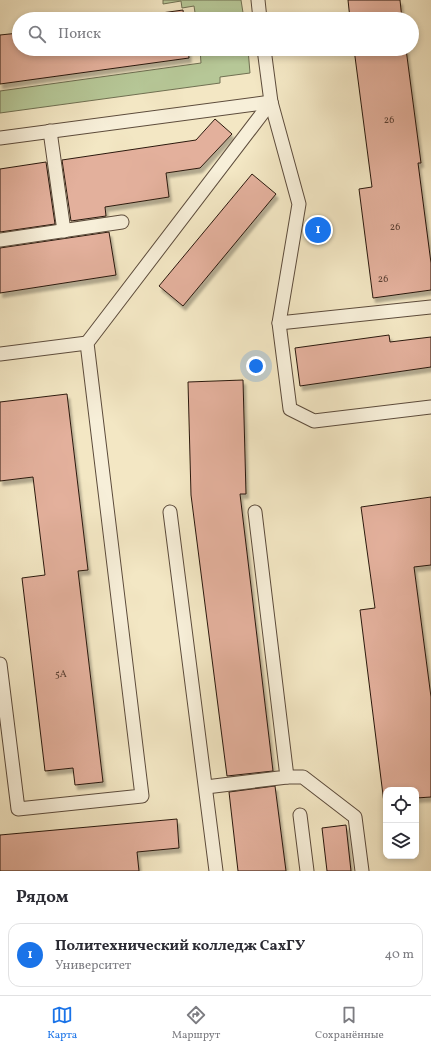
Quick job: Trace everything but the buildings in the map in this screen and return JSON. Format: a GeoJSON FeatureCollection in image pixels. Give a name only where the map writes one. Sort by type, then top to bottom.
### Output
{"type":"FeatureCollection","features":[{"type":"Feature","properties":{"kind":"lane"},"geometry":{"type":"LineString","coordinates":[[258,0],[259,12]]}},
{"type":"Feature","properties":{"kind":"lane"},"geometry":{"type":"LineString","coordinates":[[265,56],[271,102],[299,204],[279,323],[290,408],[314,421],[431,407]]}},
{"type":"Feature","properties":{"kind":"lane"},"geometry":{"type":"LineString","coordinates":[[0,138],[271,102]]}},
{"type":"Feature","properties":{"kind":"lane"},"geometry":{"type":"LineString","coordinates":[[0,664],[18,809],[142,796],[87,342],[271,102]]}},
{"type":"Feature","properties":{"kind":"lane"},"geometry":{"type":"LineString","coordinates":[[50,131],[64,231]]}},
{"type":"Feature","properties":{"kind":"lane"},"geometry":{"type":"LineString","coordinates":[[0,240],[122,222]]}},
{"type":"Feature","properties":{"kind":"lane"},"geometry":{"type":"LineString","coordinates":[[279,323],[431,307]]}},
{"type":"Feature","properties":{"kind":"lane"},"geometry":{"type":"LineString","coordinates":[[0,354],[87,342]]}},
{"type":"Feature","properties":{"kind":"lane"},"geometry":{"type":"LineString","coordinates":[[170,512],[216,871]]}},
{"type":"Feature","properties":{"kind":"lane"},"geometry":{"type":"LineString","coordinates":[[255,512],[287,777]]}},
{"type":"Feature","properties":{"kind":"lane"},"geometry":{"type":"LineString","coordinates":[[206,787],[287,777],[303,777],[355,817],[362,871]]}},
{"type":"Feature","properties":{"kind":"lane"},"geometry":{"type":"LineString","coordinates":[[300,815],[307,871]]}},
{"type":"Feature","properties":{"kind":"green space"},"geometry":{"type":"Polygon","coordinates":[[[163,0],[241,0],[243,12],[195,12],[194,6],[182,8],[181,1],[163,4],[163,0]]]}},
{"type":"Feature","properties":{"kind":"green space"},"geometry":{"type":"Polygon","coordinates":[[[200,56],[249,56],[250,73],[220,77],[220,83],[0,113],[0,91],[201,63],[200,56]]]}},
{"type":"Feature","properties":{"kind":"place","name":"Политехнический колледж СахГУ"},"geometry":{"type":"Point","coordinates":[318,230]}}]}
